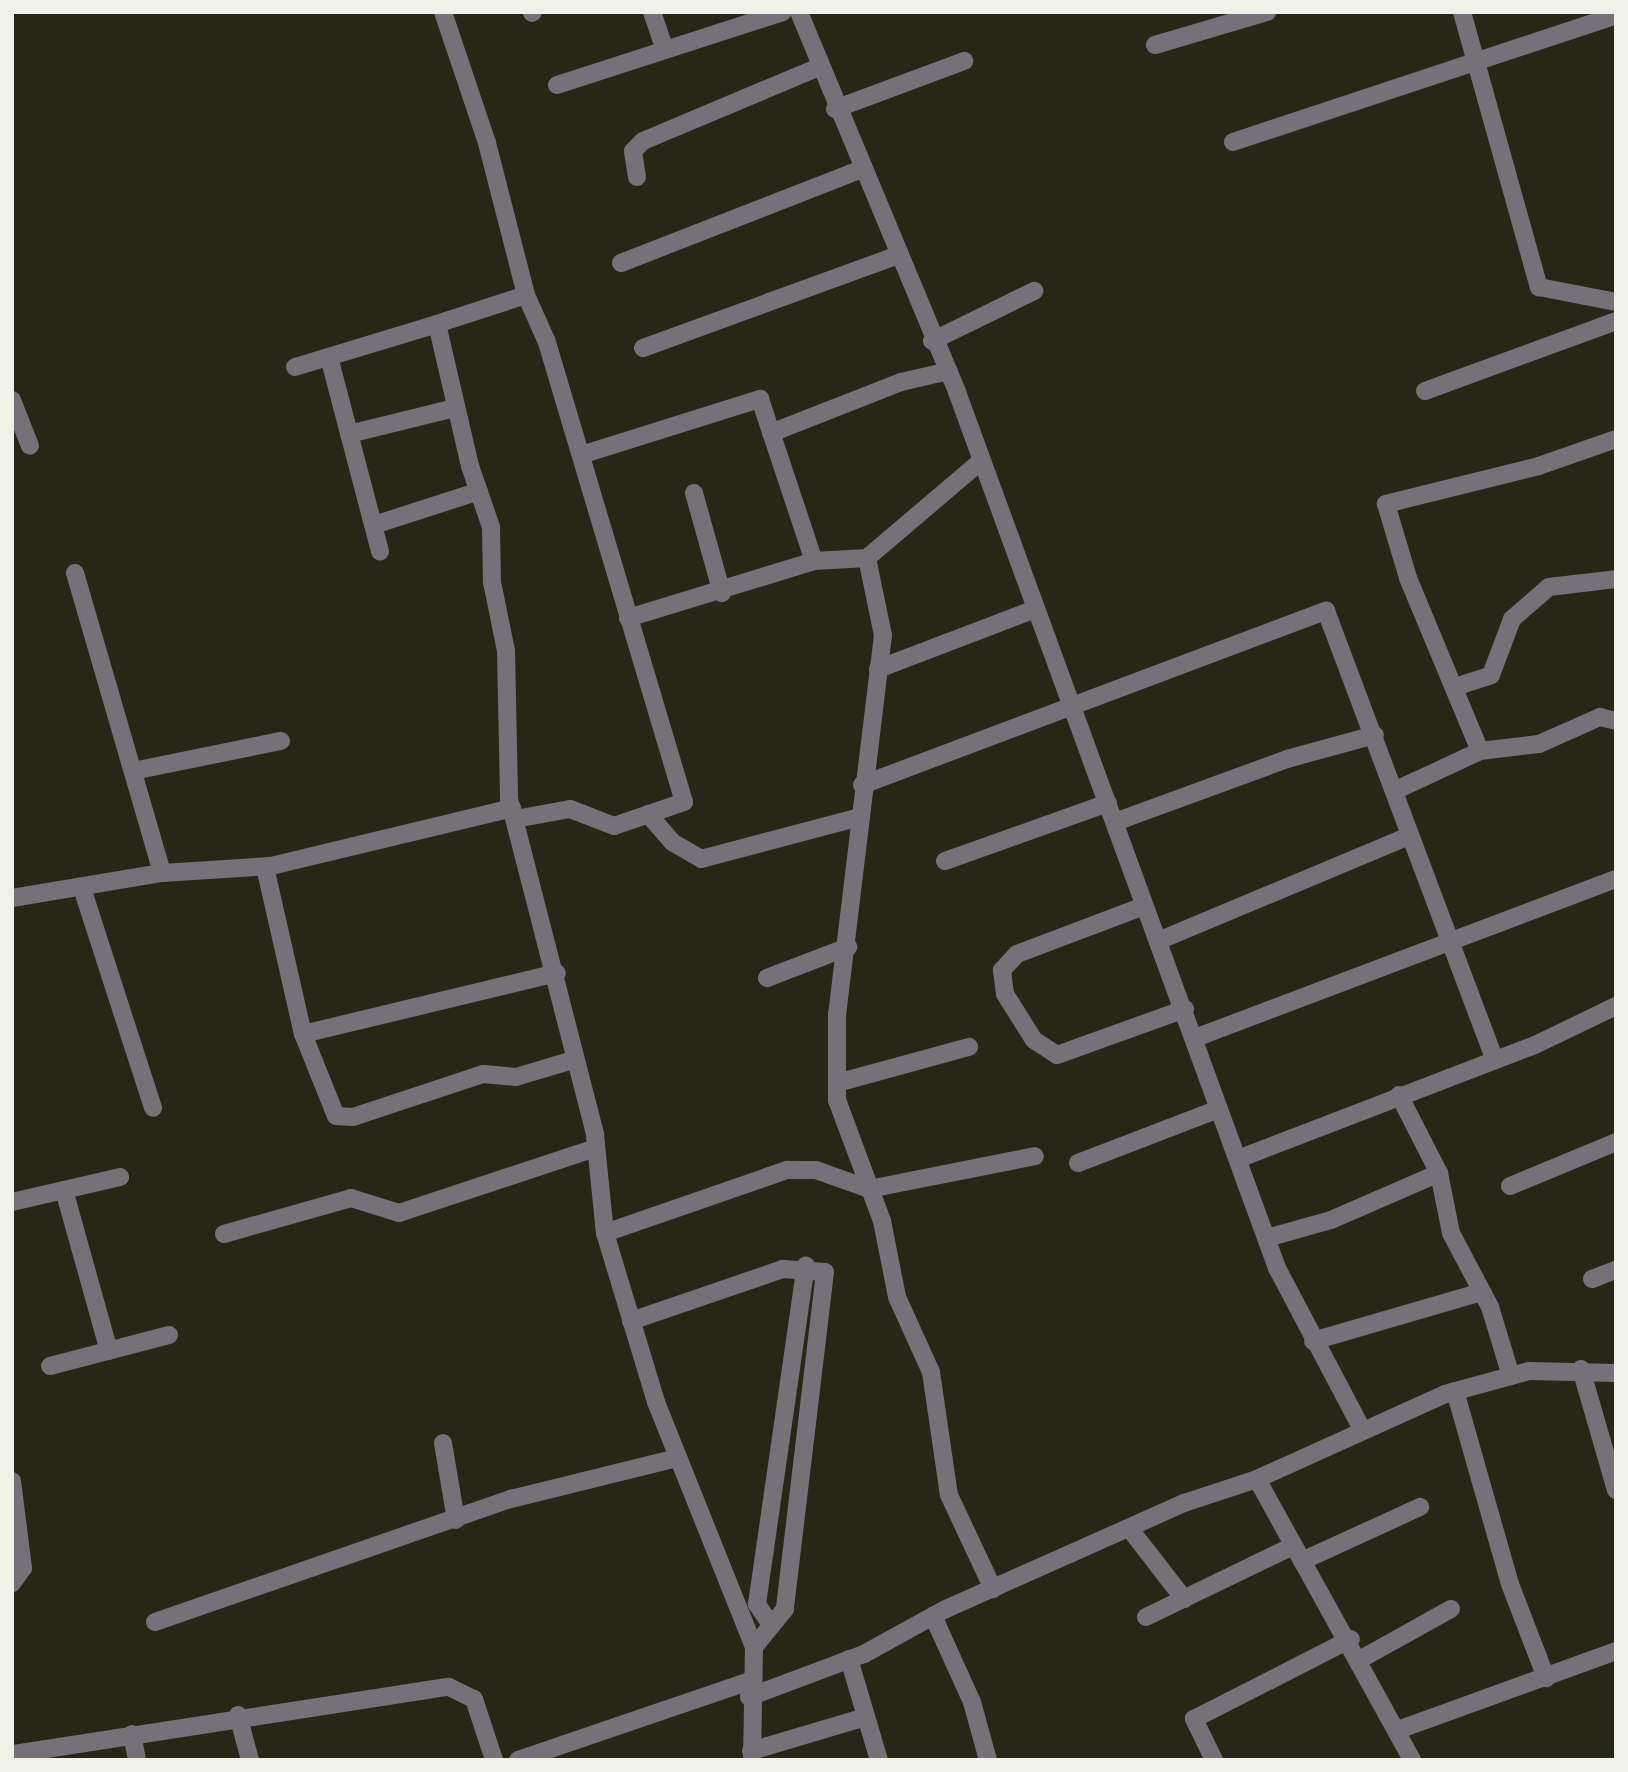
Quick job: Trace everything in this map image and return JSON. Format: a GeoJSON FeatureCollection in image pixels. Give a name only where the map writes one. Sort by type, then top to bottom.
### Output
{"type":"FeatureCollection","features":[{"type":"Feature","properties":{"kind":"street"},"geometry":{"type":"LineString","coordinates":[[12,898],[162,873],[265,867],[513,814],[570,809],[614,826],[684,802],[581,455],[526,295],[487,143],[443,12]]}},
{"type":"Feature","properties":{"kind":"street"},"geometry":{"type":"LineString","coordinates":[[652,12],[665,50]]}},
{"type":"Feature","properties":{"kind":"street"},"geometry":{"type":"LineString","coordinates":[[557,85],[783,12]]}},
{"type":"Feature","properties":{"kind":"street"},"geometry":{"type":"LineString","coordinates":[[799,12],[835,109],[932,341],[949,371],[1267,1238],[1312,1341],[1363,1431]]}},
{"type":"Feature","properties":{"kind":"street"},"geometry":{"type":"LineString","coordinates":[[1155,45],[1267,12]]}},
{"type":"Feature","properties":{"kind":"street"},"geometry":{"type":"LineString","coordinates":[[1462,12],[1539,287],[1616,302]]}},
{"type":"Feature","properties":{"kind":"street"},"geometry":{"type":"LineString","coordinates":[[1233,142],[1476,57],[1616,15]]}},
{"type":"Feature","properties":{"kind":"street"},"geometry":{"type":"LineString","coordinates":[[835,109],[964,61]]}},
{"type":"Feature","properties":{"kind":"street"},"geometry":{"type":"LineString","coordinates":[[637,177],[633,151],[643,141],[819,67]]}},
{"type":"Feature","properties":{"kind":"street"},"geometry":{"type":"LineString","coordinates":[[621,264],[862,169]]}},
{"type":"Feature","properties":{"kind":"street"},"geometry":{"type":"LineString","coordinates":[[643,348],[898,255]]}},
{"type":"Feature","properties":{"kind":"street"},"geometry":{"type":"LineString","coordinates":[[932,341],[1034,291]]}},
{"type":"Feature","properties":{"kind":"street"},"geometry":{"type":"LineString","coordinates":[[295,367],[526,295]]}},
{"type":"Feature","properties":{"kind":"street"},"geometry":{"type":"LineString","coordinates":[[1425,391],[1616,321]]}},
{"type":"Feature","properties":{"kind":"street"},"geometry":{"type":"LineString","coordinates":[[437,324],[455,408],[491,527],[492,582],[506,651],[513,814],[557,973],[573,1060],[596,1148],[605,1233],[677,1458],[754,1647]]}},
{"type":"Feature","properties":{"kind":"street"},"geometry":{"type":"LineString","coordinates":[[329,357],[380,551]]}},
{"type":"Feature","properties":{"kind":"street"},"geometry":{"type":"LineString","coordinates":[[771,433],[901,382],[949,371]]}},
{"type":"Feature","properties":{"kind":"street"},"geometry":{"type":"LineString","coordinates":[[581,455],[760,399],[814,561]]}},
{"type":"Feature","properties":{"kind":"street"},"geometry":{"type":"LineString","coordinates":[[12,400],[30,446]]}},
{"type":"Feature","properties":{"kind":"street"},"geometry":{"type":"LineString","coordinates":[[349,434],[455,408]]}},
{"type":"Feature","properties":{"kind":"street"},"geometry":{"type":"LineString","coordinates":[[1480,751],[1408,578],[1386,503],[1539,466],[1616,439]]}},
{"type":"Feature","properties":{"kind":"street"},"geometry":{"type":"LineString","coordinates":[[628,618],[722,593],[814,561],[867,558],[981,461]]}},
{"type":"Feature","properties":{"kind":"street"},"geometry":{"type":"LineString","coordinates":[[374,526],[479,491]]}},
{"type":"Feature","properties":{"kind":"street"},"geometry":{"type":"LineString","coordinates":[[694,494],[722,593]]}},
{"type":"Feature","properties":{"kind":"street"},"geometry":{"type":"LineString","coordinates":[[867,558],[883,635],[862,785],[848,947],[837,1014],[837,1100],[869,1189],[897,1297],[931,1372],[949,1495],[993,1589]]}},
{"type":"Feature","properties":{"kind":"street"},"geometry":{"type":"LineString","coordinates":[[75,573],[162,873]]}},
{"type":"Feature","properties":{"kind":"street"},"geometry":{"type":"LineString","coordinates":[[1455,687],[1491,675],[1512,619],[1549,587],[1616,579]]}},
{"type":"Feature","properties":{"kind":"street"},"geometry":{"type":"LineString","coordinates":[[878,669],[1035,609]]}},
{"type":"Feature","properties":{"kind":"street"},"geometry":{"type":"LineString","coordinates":[[862,785],[1326,611],[1375,735],[1409,836],[1494,1059]]}},
{"type":"Feature","properties":{"kind":"street"},"geometry":{"type":"LineString","coordinates":[[1394,791],[1480,751],[1539,744],[1600,717],[1616,721]]}},
{"type":"Feature","properties":{"kind":"street"},"geometry":{"type":"LineString","coordinates":[[1115,822],[1287,759],[1375,735]]}},
{"type":"Feature","properties":{"kind":"street"},"geometry":{"type":"LineString","coordinates":[[133,771],[281,741]]}},
{"type":"Feature","properties":{"kind":"street"},"geometry":{"type":"LineString","coordinates":[[945,861],[1108,803]]}},
{"type":"Feature","properties":{"kind":"street"},"geometry":{"type":"LineString","coordinates":[[648,814],[672,842],[701,859],[860,817]]}},
{"type":"Feature","properties":{"kind":"street"},"geometry":{"type":"LineString","coordinates":[[1158,941],[1409,836]]}},
{"type":"Feature","properties":{"kind":"street"},"geometry":{"type":"LineString","coordinates":[[265,867],[303,1034],[327,1104],[344,1118],[483,1074],[516,1077],[573,1060]]}},
{"type":"Feature","properties":{"kind":"street"},"geometry":{"type":"LineString","coordinates":[[1195,1038],[1301,1003],[1450,939],[1616,879]]}},
{"type":"Feature","properties":{"kind":"street"},"geometry":{"type":"LineString","coordinates":[[82,888],[153,1108]]}},
{"type":"Feature","properties":{"kind":"street"},"geometry":{"type":"LineString","coordinates":[[1144,905],[1017,954],[1002,970],[1005,994],[1034,1041],[1057,1055],[1185,1009]]}},
{"type":"Feature","properties":{"kind":"street"},"geometry":{"type":"LineString","coordinates":[[767,978],[848,947]]}},
{"type":"Feature","properties":{"kind":"street"},"geometry":{"type":"LineString","coordinates":[[303,1034],[557,973]]}},
{"type":"Feature","properties":{"kind":"street"},"geometry":{"type":"LineString","coordinates":[[1238,1159],[1494,1059],[1616,1006]]}},
{"type":"Feature","properties":{"kind":"street"},"geometry":{"type":"LineString","coordinates":[[837,1083],[969,1047]]}},
{"type":"Feature","properties":{"kind":"street"},"geometry":{"type":"LineString","coordinates":[[1399,1094],[1439,1172],[1451,1233],[1482,1292],[1511,1376]]}},
{"type":"Feature","properties":{"kind":"street"},"geometry":{"type":"LineString","coordinates":[[1078,1163],[1219,1109]]}},
{"type":"Feature","properties":{"kind":"street"},"geometry":{"type":"LineString","coordinates":[[1510,1186],[1616,1142]]}},
{"type":"Feature","properties":{"kind":"street"},"geometry":{"type":"LineString","coordinates":[[224,1234],[351,1198],[399,1213],[596,1148]]}},
{"type":"Feature","properties":{"kind":"street"},"geometry":{"type":"LineString","coordinates":[[605,1233],[788,1171],[816,1170],[869,1189],[1035,1156]]}},
{"type":"Feature","properties":{"kind":"street"},"geometry":{"type":"LineString","coordinates":[[1267,1238],[1331,1220],[1439,1172]]}},
{"type":"Feature","properties":{"kind":"street"},"geometry":{"type":"LineString","coordinates":[[12,1202],[120,1177]]}},
{"type":"Feature","properties":{"kind":"street"},"geometry":{"type":"LineString","coordinates":[[64,1190],[109,1350]]}},
{"type":"Feature","properties":{"kind":"street"},"geometry":{"type":"LineString","coordinates":[[631,1321],[806,1266],[821,1268],[826,1278],[785,1609],[769,1622],[754,1647],[750,1689],[751,1756],[866,1717]]}},
{"type":"Feature","properties":{"kind":"street"},"geometry":{"type":"LineString","coordinates":[[769,1622],[757,1604],[806,1266]]}},
{"type":"Feature","properties":{"kind":"street"},"geometry":{"type":"LineString","coordinates":[[1592,1279],[1616,1269]]}},
{"type":"Feature","properties":{"kind":"street"},"geometry":{"type":"LineString","coordinates":[[1312,1341],[1482,1292]]}},
{"type":"Feature","properties":{"kind":"street"},"geometry":{"type":"LineString","coordinates":[[50,1366],[169,1335]]}},
{"type":"Feature","properties":{"kind":"street"},"geometry":{"type":"LineString","coordinates":[[1581,1369],[1616,1490]]}},
{"type":"Feature","properties":{"kind":"street"},"geometry":{"type":"LineString","coordinates":[[518,1760],[849,1659],[933,1616],[1129,1528],[1257,1479],[1455,1391],[1511,1376],[1581,1369],[1616,1373]]}},
{"type":"Feature","properties":{"kind":"street"},"geometry":{"type":"LineString","coordinates":[[1455,1391],[1510,1584],[1546,1678]]}},
{"type":"Feature","properties":{"kind":"street"},"geometry":{"type":"LineString","coordinates":[[780,1441],[806,1443]]}},
{"type":"Feature","properties":{"kind":"street"},"geometry":{"type":"LineString","coordinates":[[443,1443],[456,1520]]}},
{"type":"Feature","properties":{"kind":"street"},"geometry":{"type":"LineString","coordinates":[[155,1622],[548,1488],[677,1458]]}},
{"type":"Feature","properties":{"kind":"street"},"geometry":{"type":"LineString","coordinates":[[1257,1479],[1297,1553],[1351,1639],[1412,1760]]}},
{"type":"Feature","properties":{"kind":"street"},"geometry":{"type":"LineString","coordinates":[[12,1481],[23,1568],[12,1583]]}},
{"type":"Feature","properties":{"kind":"street"},"geometry":{"type":"LineString","coordinates":[[1146,1617],[1297,1553],[1420,1507]]}},
{"type":"Feature","properties":{"kind":"street"},"geometry":{"type":"LineString","coordinates":[[1129,1528],[1184,1599]]}},
{"type":"Feature","properties":{"kind":"street"},"geometry":{"type":"LineString","coordinates":[[1361,1659],[1451,1609]]}},
{"type":"Feature","properties":{"kind":"street"},"geometry":{"type":"LineString","coordinates":[[933,1616],[972,1702],[988,1760]]}},
{"type":"Feature","properties":{"kind":"street"},"geometry":{"type":"LineString","coordinates":[[1214,1760],[1194,1720],[1351,1639]]}},
{"type":"Feature","properties":{"kind":"street"},"geometry":{"type":"LineString","coordinates":[[1398,1730],[1616,1651]]}},
{"type":"Feature","properties":{"kind":"street"},"geometry":{"type":"LineString","coordinates":[[849,1659],[878,1760]]}},
{"type":"Feature","properties":{"kind":"street"},"geometry":{"type":"LineString","coordinates":[[14,1754],[238,1715],[461,1688],[474,1699],[494,1760]]}},
{"type":"Feature","properties":{"kind":"street"},"geometry":{"type":"LineString","coordinates":[[238,1715],[250,1760]]}},
{"type":"Feature","properties":{"kind":"street"},"geometry":{"type":"LineString","coordinates":[[132,1734],[137,1760]]}}]}
